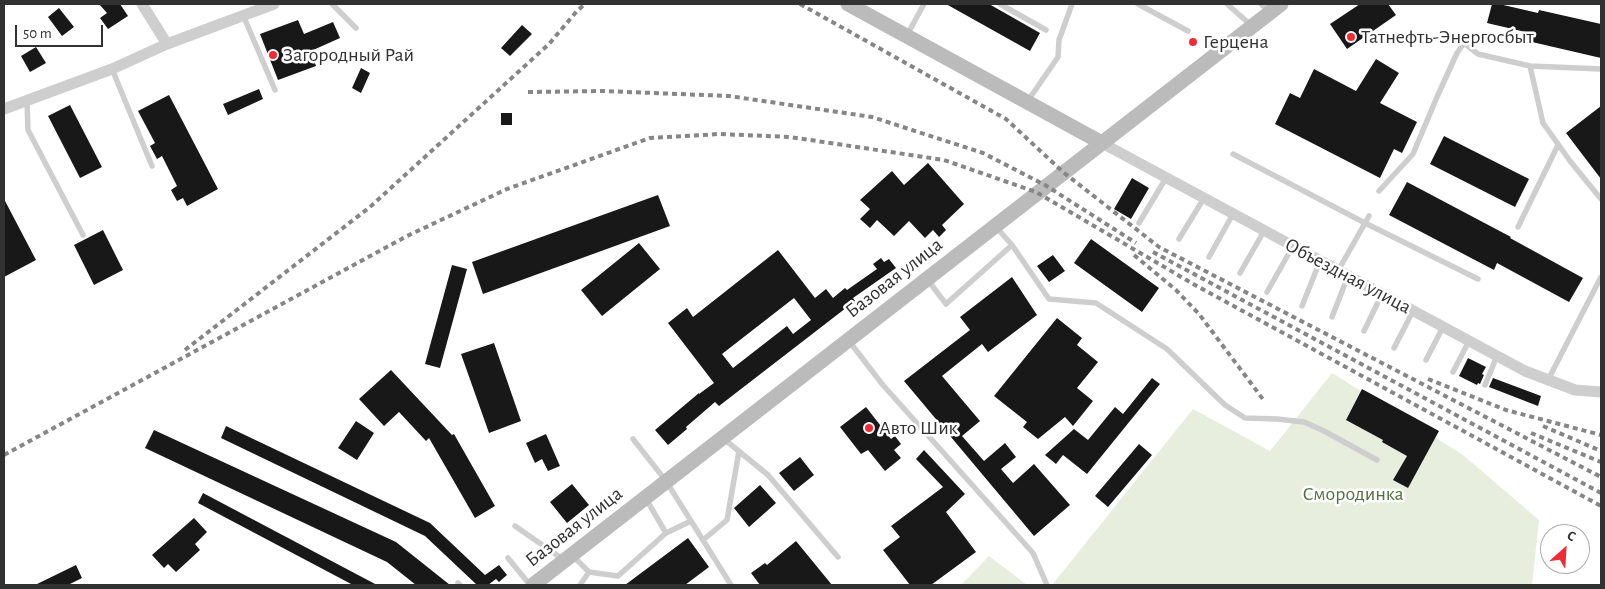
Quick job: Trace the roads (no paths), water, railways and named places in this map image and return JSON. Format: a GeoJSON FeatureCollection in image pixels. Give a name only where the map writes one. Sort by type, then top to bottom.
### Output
{"type":"FeatureCollection","features":[{"type":"Feature","properties":{"kind":"main road"},"geometry":{"type":"LineString","coordinates":[[848,4],[1102,143]]}},
{"type":"Feature","properties":{"kind":"main road","name":"Базовая улица"},"geometry":{"type":"LineString","coordinates":[[531,585],[1252,26],[1274,5]]}},
{"type":"Feature","properties":{"kind":"street"},"geometry":{"type":"LineString","coordinates":[[142,4],[167,44]]}},
{"type":"Feature","properties":{"kind":"street"},"geometry":{"type":"LineString","coordinates":[[4,108],[112,69],[167,44],[274,4]]}},
{"type":"Feature","properties":{"kind":"street","name":"Объездная улица"},"geometry":{"type":"LineString","coordinates":[[1102,143],[1525,371],[1575,390],[1601,392]]}},
{"type":"Feature","properties":{"kind":"lane"},"geometry":{"type":"LineString","coordinates":[[332,4],[356,28]]}},
{"type":"Feature","properties":{"kind":"lane"},"geometry":{"type":"LineString","coordinates":[[906,36],[924,4]]}},
{"type":"Feature","properties":{"kind":"lane"},"geometry":{"type":"LineString","coordinates":[[1000,4],[1046,30]]}},
{"type":"Feature","properties":{"kind":"lane"},"geometry":{"type":"LineString","coordinates":[[1027,102],[1058,57],[1059,40],[1072,4]]}},
{"type":"Feature","properties":{"kind":"lane"},"geometry":{"type":"LineString","coordinates":[[1138,4],[1188,31]]}},
{"type":"Feature","properties":{"kind":"lane"},"geometry":{"type":"LineString","coordinates":[[1227,4],[1252,26]]}},
{"type":"Feature","properties":{"kind":"lane"},"geometry":{"type":"LineString","coordinates":[[243,15],[275,90]]}},
{"type":"Feature","properties":{"kind":"lane"},"geometry":{"type":"LineString","coordinates":[[1379,190],[1413,154],[1457,53],[1464,43],[1478,54],[1530,66],[1601,69]]}},
{"type":"Feature","properties":{"kind":"lane"},"geometry":{"type":"LineString","coordinates":[[1530,66],[1543,123],[1601,199]]}},
{"type":"Feature","properties":{"kind":"lane"},"geometry":{"type":"LineString","coordinates":[[112,69],[152,166]]}},
{"type":"Feature","properties":{"kind":"lane"},"geometry":{"type":"LineString","coordinates":[[27,100],[28,130],[82,235]]}},
{"type":"Feature","properties":{"kind":"lane"},"geometry":{"type":"LineString","coordinates":[[1518,227],[1558,145]]}},
{"type":"Feature","properties":{"kind":"lane"},"geometry":{"type":"LineString","coordinates":[[1233,154],[1365,223],[1478,278]]}},
{"type":"Feature","properties":{"kind":"lane"},"geometry":{"type":"LineString","coordinates":[[1139,223],[1166,178]]}},
{"type":"Feature","properties":{"kind":"lane"},"geometry":{"type":"LineString","coordinates":[[1179,239],[1204,198]]}},
{"type":"Feature","properties":{"kind":"lane"},"geometry":{"type":"LineString","coordinates":[[1209,257],[1234,214]]}},
{"type":"Feature","properties":{"kind":"lane"},"geometry":{"type":"LineString","coordinates":[[1332,317],[1343,274],[1369,216]]}},
{"type":"Feature","properties":{"kind":"lane"},"geometry":{"type":"LineString","coordinates":[[994,225],[1012,245],[1049,298],[1096,303],[1167,348],[1225,405],[1245,418],[1304,422],[1377,460]]}},
{"type":"Feature","properties":{"kind":"lane"},"geometry":{"type":"LineString","coordinates":[[1240,272],[1264,231]]}},
{"type":"Feature","properties":{"kind":"lane"},"geometry":{"type":"LineString","coordinates":[[926,278],[946,304],[1012,245]]}},
{"type":"Feature","properties":{"kind":"lane"},"geometry":{"type":"LineString","coordinates":[[1267,292],[1293,246]]}},
{"type":"Feature","properties":{"kind":"lane"},"geometry":{"type":"LineString","coordinates":[[1302,306],[1320,261]]}},
{"type":"Feature","properties":{"kind":"lane"},"geometry":{"type":"LineString","coordinates":[[1548,380],[1601,277]]}},
{"type":"Feature","properties":{"kind":"lane"},"geometry":{"type":"LineString","coordinates":[[1364,331],[1382,294]]}},
{"type":"Feature","properties":{"kind":"lane"},"geometry":{"type":"LineString","coordinates":[[1394,348],[1414,311]]}},
{"type":"Feature","properties":{"kind":"lane"},"geometry":{"type":"LineString","coordinates":[[1426,360],[1443,327]]}},
{"type":"Feature","properties":{"kind":"lane"},"geometry":{"type":"LineString","coordinates":[[848,339],[882,384],[1032,553],[1047,585]]}},
{"type":"Feature","properties":{"kind":"lane"},"geometry":{"type":"LineString","coordinates":[[1453,372],[1468,341]]}},
{"type":"Feature","properties":{"kind":"lane"},"geometry":{"type":"LineString","coordinates":[[1485,385],[1497,356]]}},
{"type":"Feature","properties":{"kind":"lane"},"geometry":{"type":"LineString","coordinates":[[722,437],[768,475],[838,557]]}},
{"type":"Feature","properties":{"kind":"lane"},"geometry":{"type":"LineString","coordinates":[[633,439],[666,481],[731,585]]}},
{"type":"Feature","properties":{"kind":"lane"},"geometry":{"type":"LineString","coordinates":[[703,540],[726,520],[739,452]]}},
{"type":"Feature","properties":{"kind":"lane"},"geometry":{"type":"LineString","coordinates":[[646,497],[666,534]]}},
{"type":"Feature","properties":{"kind":"lane"},"geometry":{"type":"LineString","coordinates":[[515,526],[589,572],[618,576],[666,534],[692,521]]}},
{"type":"Feature","properties":{"kind":"lane"},"geometry":{"type":"LineString","coordinates":[[508,558],[531,585]]}},
{"type":"Feature","properties":{"kind":"lane"},"geometry":{"type":"LineString","coordinates":[[580,585],[589,572]]}},
{"type":"Feature","properties":{"kind":"railway"},"geometry":{"type":"LineString","coordinates":[[185,350],[370,207],[549,44],[585,4]]}},
{"type":"Feature","properties":{"kind":"railway"},"geometry":{"type":"LineString","coordinates":[[800,4],[1006,119],[1063,172],[1159,247],[1601,477]]}},
{"type":"Feature","properties":{"kind":"railway"},"geometry":{"type":"LineString","coordinates":[[528,92],[603,91],[729,96],[872,117],[983,153],[1045,185],[1136,243]]}},
{"type":"Feature","properties":{"kind":"railway"},"geometry":{"type":"LineString","coordinates":[[4,455],[407,236],[507,189],[650,138],[719,134],[790,137],[944,160],[1036,192],[1195,285],[1601,506]]}},
{"type":"Feature","properties":{"kind":"railway"},"geometry":{"type":"LineString","coordinates":[[1153,252],[1601,493]]}},
{"type":"Feature","properties":{"kind":"railway"},"geometry":{"type":"LineString","coordinates":[[1134,255],[1176,290],[1199,314],[1265,402]]}},
{"type":"Feature","properties":{"kind":"railway"},"geometry":{"type":"LineString","coordinates":[[1428,379],[1506,410],[1601,435]]}},
{"type":"Feature","properties":{"kind":"railway"},"geometry":{"type":"LineString","coordinates":[[1543,426],[1601,451]]}},
{"type":"Feature","properties":{"kind":"railway"},"geometry":{"type":"LineString","coordinates":[[1531,433],[1601,462]]}},
{"type":"Feature","properties":{"kind":"place","name":"Татнефть-Энергосбыт"},"geometry":{"type":"Point","coordinates":[1351,37]}},
{"type":"Feature","properties":{"kind":"place","name":"Герцена"},"geometry":{"type":"Point","coordinates":[1193,42]}},
{"type":"Feature","properties":{"kind":"place","name":"Загородный Рай"},"geometry":{"type":"Point","coordinates":[273,55]}},
{"type":"Feature","properties":{"kind":"place","name":"Авто Шик"},"geometry":{"type":"Point","coordinates":[869,428]}},
{"type":"Feature","properties":{"kind":"park label","name":"Смородинка"},"geometry":{"type":"Point","coordinates":[1353,494]}}]}
